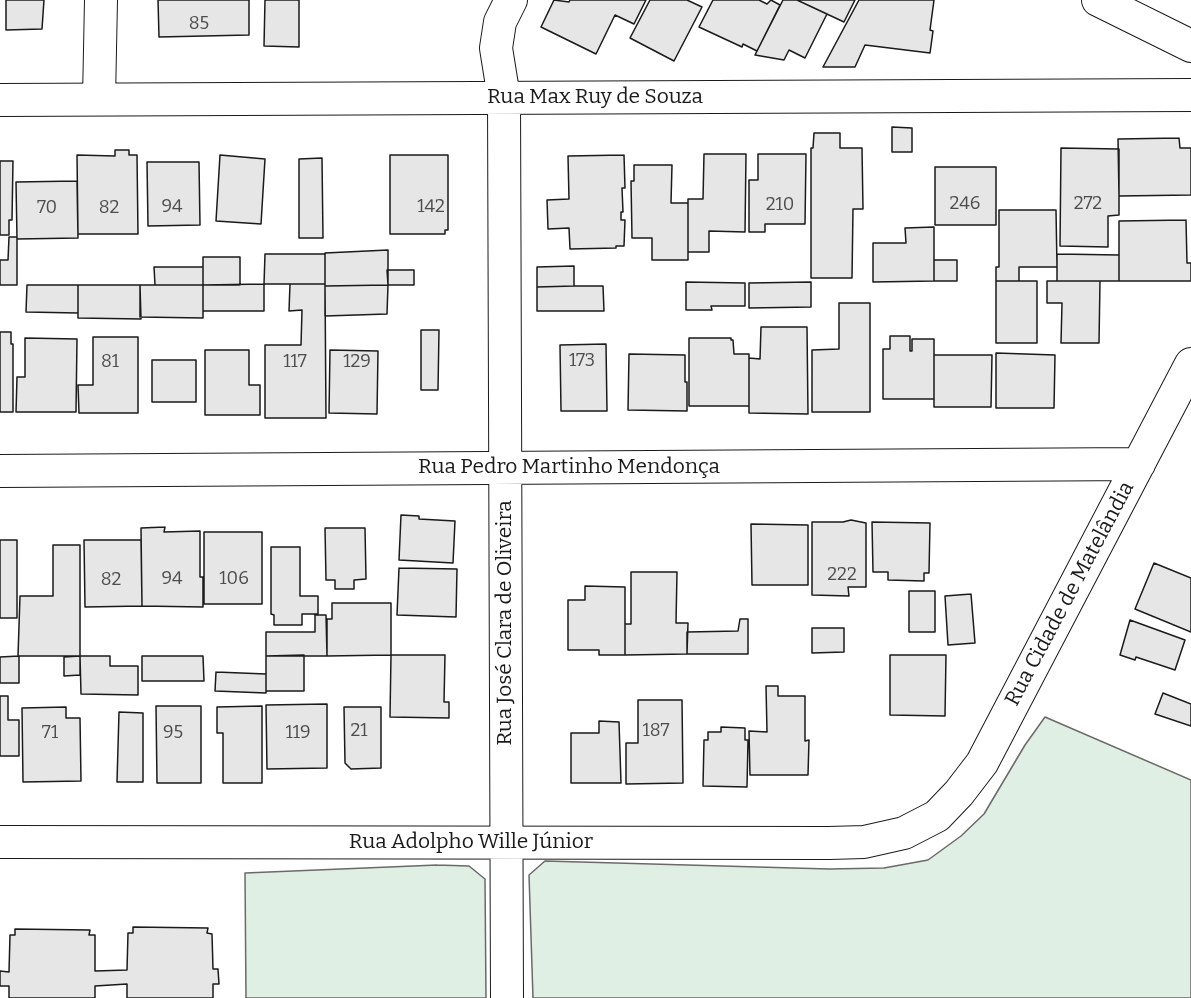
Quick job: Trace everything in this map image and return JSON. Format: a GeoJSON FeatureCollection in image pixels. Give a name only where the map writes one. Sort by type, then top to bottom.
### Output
{"type":"FeatureCollection","features":[{"type":"Feature","properties":{"kind":"street"},"geometry":{"type":"LineString","coordinates":[[99,99],[101,0]]}},
{"type":"Feature","properties":{"kind":"street","name":"Rua José Clara de Oliveira"},"geometry":{"type":"LineString","coordinates":[[507,998],[504,98],[496,48],[500,22],[511,0]]}},
{"type":"Feature","properties":{"kind":"street"},"geometry":{"type":"LineString","coordinates":[[1098,0],[1191,46]]}},
{"type":"Feature","properties":{"kind":"street","name":"Rua Max Ruy de Souza"},"geometry":{"type":"LineString","coordinates":[[0,100],[1191,94]]}},
{"type":"Feature","properties":{"kind":"street","name":"Rua Cidade de Matelândia"},"geometry":{"type":"LineString","coordinates":[[937,816],[959,793],[982,763],[1191,364]]}},
{"type":"Feature","properties":{"kind":"street","name":"Rua Pedro Martinho Mendonça"},"geometry":{"type":"LineString","coordinates":[[0,471],[1138,464]]}},
{"type":"Feature","properties":{"kind":"street","name":"Rua Adolpho Wille Júnior"},"geometry":{"type":"LineString","coordinates":[[0,842],[864,842],[904,833],[937,816]]}},
{"type":"Feature","properties":{"kind":"green space"},"geometry":{"type":"Polygon","coordinates":[[[1045,717],[1191,780],[1191,998],[533,998],[529,875],[545,861],[829,869],[884,868],[928,860],[961,836],[984,814],[1025,745],[1045,717]]]}},
{"type":"Feature","properties":{"kind":"green space"},"geometry":{"type":"Polygon","coordinates":[[[437,865],[469,866],[485,879],[486,998],[246,998],[245,873],[437,865]]]}},
{"type":"Feature","properties":{"kind":"building"},"geometry":{"type":"Polygon","coordinates":[[[6,0],[44,0],[42,29],[6,30],[6,0]]]}},
{"type":"Feature","properties":{"kind":"building"},"geometry":{"type":"Polygon","coordinates":[[[158,0],[249,0],[249,35],[159,37],[158,0]]]}},
{"type":"Feature","properties":{"kind":"building"},"geometry":{"type":"Polygon","coordinates":[[[265,0],[299,0],[299,47],[264,46],[265,0]]]}},
{"type":"Feature","properties":{"kind":"building"},"geometry":{"type":"Polygon","coordinates":[[[554,0],[569,2],[570,0],[646,0],[634,24],[615,15],[596,54],[541,27],[554,0]]]}},
{"type":"Feature","properties":{"kind":"building"},"geometry":{"type":"Polygon","coordinates":[[[650,0],[687,0],[702,7],[674,61],[630,38],[650,0]]]}},
{"type":"Feature","properties":{"kind":"building"},"geometry":{"type":"Polygon","coordinates":[[[713,0],[759,0],[767,4],[771,0],[780,5],[757,51],[743,44],[742,47],[699,27],[713,0]]]}},
{"type":"Feature","properties":{"kind":"building"},"geometry":{"type":"Polygon","coordinates":[[[783,0],[797,0],[827,14],[805,58],[789,50],[784,60],[755,55],[783,0]]]}},
{"type":"Feature","properties":{"kind":"building"},"geometry":{"type":"Polygon","coordinates":[[[797,0],[855,0],[844,22],[797,0]]]}},
{"type":"Feature","properties":{"kind":"building"},"geometry":{"type":"Polygon","coordinates":[[[859,0],[934,0],[930,53],[865,45],[855,67],[823,67],[859,0]]]}},
{"type":"Feature","properties":{"kind":"building"},"geometry":{"type":"Polygon","coordinates":[[[892,127],[912,128],[912,152],[892,152],[892,127]]]}},
{"type":"Feature","properties":{"kind":"building"},"geometry":{"type":"Polygon","coordinates":[[[814,133],[840,133],[840,148],[862,148],[863,209],[853,209],[852,278],[811,278],[811,148],[813,148],[814,133]]]}},
{"type":"Feature","properties":{"kind":"building"},"geometry":{"type":"Polygon","coordinates":[[[1179,138],[1180,148],[1191,148],[1191,195],[1119,196],[1118,139],[1179,138]]]}},
{"type":"Feature","properties":{"kind":"building"},"geometry":{"type":"Polygon","coordinates":[[[1061,148],[1119,149],[1119,215],[1108,216],[1108,247],[1060,246],[1061,148]]]}},
{"type":"Feature","properties":{"kind":"building"},"geometry":{"type":"Polygon","coordinates":[[[115,150],[129,150],[129,155],[137,155],[138,234],[78,234],[77,155],[115,156],[115,150]]]}},
{"type":"Feature","properties":{"kind":"building"},"geometry":{"type":"Polygon","coordinates":[[[704,154],[746,154],[745,232],[709,231],[709,252],[688,252],[688,199],[703,199],[704,154]]]}},
{"type":"Feature","properties":{"kind":"building"},"geometry":{"type":"Polygon","coordinates":[[[758,154],[806,154],[805,224],[765,224],[765,232],[749,232],[749,180],[758,180],[758,154]]]}},
{"type":"Feature","properties":{"kind":"building"},"geometry":{"type":"Polygon","coordinates":[[[220,155],[265,159],[261,224],[216,221],[220,155]]]}},
{"type":"Feature","properties":{"kind":"building"},"geometry":{"type":"Polygon","coordinates":[[[390,155],[448,155],[448,230],[445,230],[445,234],[390,234],[390,155]]]}},
{"type":"Feature","properties":{"kind":"building"},"geometry":{"type":"Polygon","coordinates":[[[624,155],[625,188],[622,188],[621,220],[625,220],[624,246],[570,249],[569,228],[548,229],[547,200],[569,199],[568,156],[624,155]]]}},
{"type":"Feature","properties":{"kind":"building"},"geometry":{"type":"Polygon","coordinates":[[[322,158],[323,238],[299,238],[299,159],[322,158]]]}},
{"type":"Feature","properties":{"kind":"building"},"geometry":{"type":"Polygon","coordinates":[[[0,161],[13,161],[12,220],[9,220],[9,235],[0,235],[0,161]]]}},
{"type":"Feature","properties":{"kind":"building"},"geometry":{"type":"Polygon","coordinates":[[[147,162],[199,162],[200,225],[148,226],[147,162]]]}},
{"type":"Feature","properties":{"kind":"building"},"geometry":{"type":"Polygon","coordinates":[[[634,165],[672,165],[671,203],[688,203],[688,260],[652,260],[652,238],[632,238],[631,181],[634,181],[634,165]]]}},
{"type":"Feature","properties":{"kind":"building"},"geometry":{"type":"Polygon","coordinates":[[[935,167],[996,167],[996,225],[935,225],[935,167]]]}},
{"type":"Feature","properties":{"kind":"building"},"geometry":{"type":"Polygon","coordinates":[[[77,181],[78,238],[17,239],[16,182],[77,181]]]}},
{"type":"Feature","properties":{"kind":"building"},"geometry":{"type":"Polygon","coordinates":[[[999,210],[1056,210],[1057,267],[1019,267],[1019,281],[996,281],[996,267],[999,267],[999,210]]]}},
{"type":"Feature","properties":{"kind":"building"},"geometry":{"type":"Polygon","coordinates":[[[1186,220],[1187,263],[1191,263],[1191,281],[1119,281],[1119,221],[1186,220]]]}},
{"type":"Feature","properties":{"kind":"building"},"geometry":{"type":"Polygon","coordinates":[[[934,227],[934,281],[873,282],[873,243],[906,243],[905,228],[934,227]]]}},
{"type":"Feature","properties":{"kind":"building"},"geometry":{"type":"Polygon","coordinates":[[[9,237],[17,237],[17,285],[0,285],[0,260],[8,260],[9,237]]]}},
{"type":"Feature","properties":{"kind":"building"},"geometry":{"type":"Polygon","coordinates":[[[388,250],[388,285],[325,286],[325,253],[388,250]]]}},
{"type":"Feature","properties":{"kind":"building"},"geometry":{"type":"Polygon","coordinates":[[[265,254],[325,254],[325,284],[264,284],[265,254]]]}},
{"type":"Feature","properties":{"kind":"building"},"geometry":{"type":"Polygon","coordinates":[[[1057,254],[1119,255],[1119,281],[1057,281],[1057,254]]]}},
{"type":"Feature","properties":{"kind":"building"},"geometry":{"type":"Polygon","coordinates":[[[203,257],[240,257],[240,285],[203,285],[203,257]]]}},
{"type":"Feature","properties":{"kind":"building"},"geometry":{"type":"Polygon","coordinates":[[[934,260],[957,260],[957,281],[934,281],[934,260]]]}},
{"type":"Feature","properties":{"kind":"building"},"geometry":{"type":"Polygon","coordinates":[[[574,266],[574,286],[537,287],[537,267],[574,266]]]}},
{"type":"Feature","properties":{"kind":"building"},"geometry":{"type":"Polygon","coordinates":[[[154,267],[203,267],[203,285],[155,285],[154,267]]]}},
{"type":"Feature","properties":{"kind":"building"},"geometry":{"type":"Polygon","coordinates":[[[387,270],[414,270],[414,285],[388,285],[387,270]]]}},
{"type":"Feature","properties":{"kind":"building"},"geometry":{"type":"Polygon","coordinates":[[[996,281],[1037,281],[1037,343],[996,343],[996,281]]]}},
{"type":"Feature","properties":{"kind":"building"},"geometry":{"type":"Polygon","coordinates":[[[1047,281],[1100,281],[1099,343],[1061,343],[1062,303],[1047,303],[1047,281]]]}},
{"type":"Feature","properties":{"kind":"building"},"geometry":{"type":"Polygon","coordinates":[[[686,282],[745,283],[745,306],[711,306],[712,310],[686,310],[686,282]]]}},
{"type":"Feature","properties":{"kind":"building"},"geometry":{"type":"Polygon","coordinates":[[[811,282],[811,307],[749,308],[749,283],[811,282]]]}},
{"type":"Feature","properties":{"kind":"building"},"geometry":{"type":"Polygon","coordinates":[[[264,284],[264,311],[203,311],[203,285],[264,284]]]}},
{"type":"Feature","properties":{"kind":"building"},"geometry":{"type":"Polygon","coordinates":[[[290,284],[325,284],[326,418],[265,418],[265,345],[301,345],[302,310],[289,311],[290,284]]]}},
{"type":"Feature","properties":{"kind":"building"},"geometry":{"type":"Polygon","coordinates":[[[27,285],[78,285],[78,313],[26,312],[27,285]]]}},
{"type":"Feature","properties":{"kind":"building"},"geometry":{"type":"Polygon","coordinates":[[[78,285],[140,285],[141,319],[78,318],[78,285]]]}},
{"type":"Feature","properties":{"kind":"building"},"geometry":{"type":"Polygon","coordinates":[[[140,285],[203,285],[203,318],[140,317],[140,285]]]}},
{"type":"Feature","properties":{"kind":"building"},"geometry":{"type":"Polygon","coordinates":[[[388,285],[387,314],[325,316],[325,286],[388,285]]]}},
{"type":"Feature","properties":{"kind":"building"},"geometry":{"type":"Polygon","coordinates":[[[603,286],[604,311],[537,311],[537,287],[603,286]]]}},
{"type":"Feature","properties":{"kind":"building"},"geometry":{"type":"Polygon","coordinates":[[[839,303],[870,303],[870,412],[812,412],[812,350],[839,349],[839,303]]]}},
{"type":"Feature","properties":{"kind":"building"},"geometry":{"type":"Polygon","coordinates":[[[761,327],[807,327],[808,414],[749,413],[749,358],[760,359],[761,327]]]}},
{"type":"Feature","properties":{"kind":"building"},"geometry":{"type":"Polygon","coordinates":[[[421,330],[439,330],[438,390],[421,390],[421,330]]]}},
{"type":"Feature","properties":{"kind":"building"},"geometry":{"type":"Polygon","coordinates":[[[0,332],[11,332],[11,344],[13,344],[13,412],[0,412],[0,332]]]}},
{"type":"Feature","properties":{"kind":"building"},"geometry":{"type":"Polygon","coordinates":[[[890,336],[910,336],[910,351],[912,351],[912,339],[934,339],[934,399],[883,399],[883,349],[890,349],[890,336]]]}},
{"type":"Feature","properties":{"kind":"building"},"geometry":{"type":"Polygon","coordinates":[[[93,337],[138,337],[138,413],[79,413],[78,385],[93,385],[93,337]]]}},
{"type":"Feature","properties":{"kind":"building"},"geometry":{"type":"Polygon","coordinates":[[[25,338],[77,339],[76,412],[16,412],[17,377],[25,377],[25,338]]]}},
{"type":"Feature","properties":{"kind":"building"},"geometry":{"type":"Polygon","coordinates":[[[689,338],[731,338],[734,354],[749,354],[749,406],[689,406],[689,338]]]}},
{"type":"Feature","properties":{"kind":"building"},"geometry":{"type":"Polygon","coordinates":[[[606,344],[607,411],[561,411],[560,345],[606,344]]]}},
{"type":"Feature","properties":{"kind":"building"},"geometry":{"type":"Polygon","coordinates":[[[205,350],[249,350],[249,385],[260,385],[260,415],[205,415],[205,350]]]}},
{"type":"Feature","properties":{"kind":"building"},"geometry":{"type":"Polygon","coordinates":[[[330,350],[378,351],[377,414],[329,413],[330,350]]]}},
{"type":"Feature","properties":{"kind":"building"},"geometry":{"type":"Polygon","coordinates":[[[996,353],[1055,355],[1054,408],[996,408],[996,353]]]}},
{"type":"Feature","properties":{"kind":"building"},"geometry":{"type":"Polygon","coordinates":[[[629,354],[685,355],[687,411],[628,410],[629,354]]]}},
{"type":"Feature","properties":{"kind":"building"},"geometry":{"type":"Polygon","coordinates":[[[934,355],[992,355],[991,407],[934,407],[934,355]]]}},
{"type":"Feature","properties":{"kind":"building"},"geometry":{"type":"Polygon","coordinates":[[[152,360],[196,360],[196,402],[152,402],[152,360]]]}},
{"type":"Feature","properties":{"kind":"building"},"geometry":{"type":"Polygon","coordinates":[[[401,515],[419,516],[419,519],[455,521],[453,563],[399,560],[401,515]]]}},
{"type":"Feature","properties":{"kind":"building"},"geometry":{"type":"Polygon","coordinates":[[[851,520],[866,523],[866,587],[848,587],[849,596],[812,595],[812,522],[851,520]]]}},
{"type":"Feature","properties":{"kind":"building"},"geometry":{"type":"Polygon","coordinates":[[[872,522],[930,523],[929,573],[924,573],[924,581],[888,580],[888,572],[873,572],[872,522]]]}},
{"type":"Feature","properties":{"kind":"building"},"geometry":{"type":"Polygon","coordinates":[[[751,524],[808,525],[808,585],[752,585],[751,524]]]}},
{"type":"Feature","properties":{"kind":"building"},"geometry":{"type":"Polygon","coordinates":[[[165,527],[164,532],[200,531],[200,577],[203,577],[203,607],[142,606],[141,528],[165,527]]]}},
{"type":"Feature","properties":{"kind":"building"},"geometry":{"type":"Polygon","coordinates":[[[325,528],[365,528],[366,579],[354,580],[354,589],[335,589],[335,580],[326,580],[325,528]]]}},
{"type":"Feature","properties":{"kind":"building"},"geometry":{"type":"Polygon","coordinates":[[[204,532],[262,532],[262,604],[204,604],[204,532]]]}},
{"type":"Feature","properties":{"kind":"building"},"geometry":{"type":"Polygon","coordinates":[[[0,540],[17,540],[17,618],[0,618],[0,540]]]}},
{"type":"Feature","properties":{"kind":"building"},"geometry":{"type":"Polygon","coordinates":[[[84,540],[141,540],[142,606],[85,607],[84,540]]]}},
{"type":"Feature","properties":{"kind":"building"},"geometry":{"type":"Polygon","coordinates":[[[53,545],[80,545],[80,656],[18,656],[20,596],[53,596],[53,545]]]}},
{"type":"Feature","properties":{"kind":"building"},"geometry":{"type":"Polygon","coordinates":[[[271,547],[300,547],[300,596],[318,596],[318,614],[302,614],[302,625],[274,625],[274,615],[271,614],[271,547]]]}},
{"type":"Feature","properties":{"kind":"building"},"geometry":{"type":"Polygon","coordinates":[[[1154,563],[1191,578],[1191,632],[1135,609],[1154,563]]]}},
{"type":"Feature","properties":{"kind":"building"},"geometry":{"type":"Polygon","coordinates":[[[399,568],[457,569],[456,617],[397,615],[399,568]]]}},
{"type":"Feature","properties":{"kind":"building"},"geometry":{"type":"Polygon","coordinates":[[[631,572],[677,572],[676,623],[688,623],[687,654],[625,655],[625,624],[631,624],[631,572]]]}},
{"type":"Feature","properties":{"kind":"building"},"geometry":{"type":"Polygon","coordinates":[[[585,586],[625,587],[625,655],[599,655],[599,650],[568,650],[568,600],[585,600],[585,586]]]}},
{"type":"Feature","properties":{"kind":"building"},"geometry":{"type":"Polygon","coordinates":[[[909,591],[935,591],[935,632],[909,632],[909,591]]]}},
{"type":"Feature","properties":{"kind":"building"},"geometry":{"type":"Polygon","coordinates":[[[971,594],[975,643],[948,645],[945,596],[971,594]]]}},
{"type":"Feature","properties":{"kind":"building"},"geometry":{"type":"Polygon","coordinates":[[[332,603],[391,603],[391,655],[327,656],[327,619],[332,619],[332,603]]]}},
{"type":"Feature","properties":{"kind":"building"},"geometry":{"type":"Polygon","coordinates":[[[315,615],[326,615],[327,656],[266,656],[266,632],[315,632],[315,615]]]}},
{"type":"Feature","properties":{"kind":"building"},"geometry":{"type":"Polygon","coordinates":[[[740,619],[748,619],[748,654],[687,654],[687,632],[738,631],[740,619]]]}},
{"type":"Feature","properties":{"kind":"building"},"geometry":{"type":"Polygon","coordinates":[[[1130,620],[1185,640],[1175,670],[1136,657],[1135,660],[1120,655],[1130,620]]]}},
{"type":"Feature","properties":{"kind":"building"},"geometry":{"type":"Polygon","coordinates":[[[812,628],[844,628],[844,652],[812,653],[812,628]]]}},
{"type":"Feature","properties":{"kind":"building"},"geometry":{"type":"Polygon","coordinates":[[[304,655],[304,691],[266,691],[266,656],[304,655]]]}},
{"type":"Feature","properties":{"kind":"building"},"geometry":{"type":"Polygon","coordinates":[[[391,655],[445,655],[444,702],[449,702],[449,718],[390,717],[391,655]]]}},
{"type":"Feature","properties":{"kind":"building"},"geometry":{"type":"Polygon","coordinates":[[[890,655],[946,655],[945,716],[890,715],[890,655]]]}},
{"type":"Feature","properties":{"kind":"building"},"geometry":{"type":"Polygon","coordinates":[[[19,656],[19,683],[0,683],[0,657],[19,656]]]}},
{"type":"Feature","properties":{"kind":"building"},"geometry":{"type":"Polygon","coordinates":[[[80,656],[110,656],[110,666],[138,666],[138,695],[81,694],[80,656]]]}},
{"type":"Feature","properties":{"kind":"building"},"geometry":{"type":"Polygon","coordinates":[[[80,656],[80,675],[64,676],[64,657],[80,656]]]}},
{"type":"Feature","properties":{"kind":"building"},"geometry":{"type":"Polygon","coordinates":[[[142,656],[203,656],[204,681],[142,681],[142,656]]]}},
{"type":"Feature","properties":{"kind":"building"},"geometry":{"type":"Polygon","coordinates":[[[216,672],[266,674],[266,693],[215,691],[216,672]]]}},
{"type":"Feature","properties":{"kind":"building"},"geometry":{"type":"Polygon","coordinates":[[[766,686],[778,686],[778,696],[805,696],[805,741],[809,740],[808,775],[750,775],[749,731],[767,732],[766,686]]]}},
{"type":"Feature","properties":{"kind":"building"},"geometry":{"type":"Polygon","coordinates":[[[1163,693],[1191,704],[1191,726],[1155,714],[1163,693]]]}},
{"type":"Feature","properties":{"kind":"building"},"geometry":{"type":"Polygon","coordinates":[[[0,696],[8,696],[8,720],[19,720],[19,756],[0,756],[0,696]]]}},
{"type":"Feature","properties":{"kind":"building"},"geometry":{"type":"Polygon","coordinates":[[[638,700],[682,700],[683,783],[626,784],[626,743],[638,743],[638,700]]]}},
{"type":"Feature","properties":{"kind":"building"},"geometry":{"type":"Polygon","coordinates":[[[327,704],[327,768],[267,769],[266,705],[327,704]]]}},
{"type":"Feature","properties":{"kind":"building"},"geometry":{"type":"Polygon","coordinates":[[[156,706],[201,706],[201,783],[157,783],[156,706]]]}},
{"type":"Feature","properties":{"kind":"building"},"geometry":{"type":"Polygon","coordinates":[[[262,706],[262,783],[223,783],[223,733],[217,733],[217,707],[262,706]]]}},
{"type":"Feature","properties":{"kind":"building"},"geometry":{"type":"Polygon","coordinates":[[[66,707],[66,718],[80,718],[81,781],[23,782],[22,708],[66,707]]]}},
{"type":"Feature","properties":{"kind":"building"},"geometry":{"type":"Polygon","coordinates":[[[344,707],[381,707],[381,768],[351,769],[345,763],[344,707]]]}},
{"type":"Feature","properties":{"kind":"building"},"geometry":{"type":"Polygon","coordinates":[[[119,712],[143,713],[143,782],[117,782],[119,712]]]}},
{"type":"Feature","properties":{"kind":"building"},"geometry":{"type":"Polygon","coordinates":[[[599,721],[619,722],[621,783],[571,783],[571,733],[599,733],[599,721]]]}},
{"type":"Feature","properties":{"kind":"building"},"geometry":{"type":"Polygon","coordinates":[[[721,727],[745,728],[745,740],[748,740],[747,787],[703,786],[704,740],[708,740],[708,732],[721,732],[721,727]]]}},
{"type":"Feature","properties":{"kind":"building"},"geometry":{"type":"Polygon","coordinates":[[[133,927],[208,928],[207,933],[212,934],[213,969],[218,969],[219,984],[213,984],[213,998],[127,998],[127,984],[95,986],[95,998],[9,998],[9,986],[0,986],[0,971],[9,972],[10,935],[15,935],[15,929],[90,930],[89,935],[95,935],[95,971],[127,970],[128,933],[133,933],[133,927]]]}}]}
